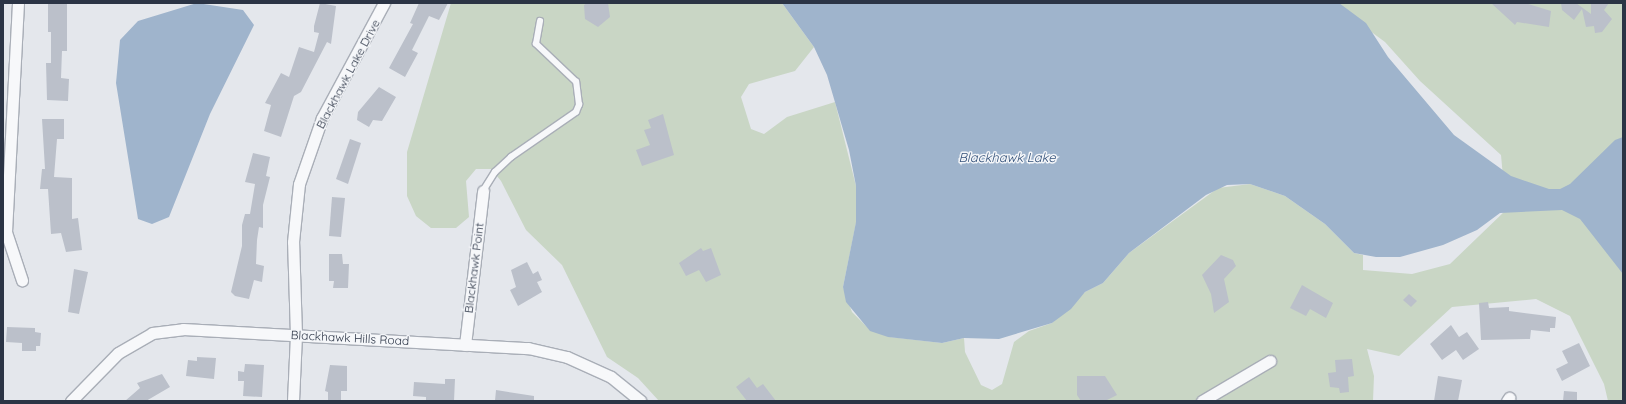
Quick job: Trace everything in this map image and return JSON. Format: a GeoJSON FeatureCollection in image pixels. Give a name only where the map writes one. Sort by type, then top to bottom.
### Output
{"type":"FeatureCollection","features":[{"type":"Feature","properties":{"kind":"street"},"geometry":{"type":"LineString","coordinates":[[18,3],[6,232],[22,280]]}},
{"type":"Feature","properties":{"kind":"street","name":"Blackhawk Lake Drive"},"geometry":{"type":"LineString","coordinates":[[293,401],[296,335],[293,242],[299,184],[322,118],[384,3]]}},
{"type":"Feature","properties":{"kind":"street","name":"Blackhawk Point"},"geometry":{"type":"LineString","coordinates":[[465,344],[483,191]]}},
{"type":"Feature","properties":{"kind":"street","name":"Blackhawk Hills Road"},"geometry":{"type":"LineString","coordinates":[[72,401],[118,353],[152,333],[183,329],[528,348],[567,357],[611,377],[641,401]]}},
{"type":"Feature","properties":{"kind":"street"},"geometry":{"type":"LineString","coordinates":[[1202,401],[1270,361]]}},
{"type":"Feature","properties":{"kind":"lane"},"geometry":{"type":"LineString","coordinates":[[483,191],[495,172],[538,136],[576,112],[579,105],[576,82],[536,44],[540,21]]}},
{"type":"Feature","properties":{"kind":"green space"},"geometry":{"type":"Polygon","coordinates":[[[451,3],[782,3],[814,47],[795,71],[749,84],[741,97],[751,129],[764,134],[787,117],[835,102],[856,186],[856,223],[843,287],[852,312],[870,330],[890,337],[942,343],[964,338],[965,352],[981,385],[992,390],[1002,384],[1014,342],[1029,331],[1052,323],[1085,292],[1103,283],[1129,253],[1218,188],[1250,184],[1285,196],[1325,224],[1354,253],[1363,255],[1363,270],[1412,274],[1450,264],[1506,210],[1501,155],[1420,81],[1385,42],[1332,3],[1623,3],[1623,401],[1608,401],[1604,384],[1570,316],[1536,299],[1452,307],[1399,356],[1367,349],[1374,376],[1373,401],[659,401],[638,378],[607,357],[562,265],[526,230],[501,181],[491,169],[476,169],[466,181],[469,217],[456,228],[431,228],[416,216],[407,196],[407,152],[451,3]]]}},
{"type":"Feature","properties":{"kind":"water"},"geometry":{"type":"Polygon","coordinates":[[[197,3],[243,10],[254,25],[210,114],[169,217],[152,224],[138,219],[116,83],[120,40],[138,21],[197,3]]]}},
{"type":"Feature","properties":{"kind":"water","name":"Blackhawk Lake"},"geometry":{"type":"Polygon","coordinates":[[[782,3],[1339,3],[1366,23],[1388,57],[1454,135],[1511,176],[1549,189],[1560,189],[1570,184],[1615,140],[1623,137],[1623,274],[1580,219],[1562,210],[1500,213],[1477,230],[1443,245],[1400,257],[1376,257],[1354,253],[1325,224],[1285,196],[1250,184],[1227,185],[1206,195],[1129,253],[1103,283],[1085,292],[1071,309],[1052,323],[999,339],[964,338],[942,343],[888,337],[870,331],[846,302],[843,287],[856,222],[856,186],[849,150],[827,75],[814,47],[782,3]]]}},
{"type":"Feature","properties":{"kind":"building"},"geometry":{"type":"Polygon","coordinates":[[[48,3],[67,3],[67,51],[62,51],[61,78],[69,79],[68,101],[47,100],[46,63],[51,63],[51,32],[48,32],[48,3]]]}},
{"type":"Feature","properties":{"kind":"building"},"geometry":{"type":"Polygon","coordinates":[[[320,3],[336,6],[331,44],[327,42],[301,92],[294,96],[281,137],[264,131],[271,105],[265,103],[281,73],[289,77],[299,47],[314,52],[319,33],[314,32],[314,26],[320,3]]]}},
{"type":"Feature","properties":{"kind":"building"},"geometry":{"type":"Polygon","coordinates":[[[419,3],[448,3],[439,20],[429,16],[412,50],[418,53],[405,77],[389,68],[413,24],[410,23],[419,3]]]}},
{"type":"Feature","properties":{"kind":"building"},"geometry":{"type":"Polygon","coordinates":[[[587,3],[608,3],[610,17],[598,27],[585,19],[584,5],[587,3]]]}},
{"type":"Feature","properties":{"kind":"building"},"geometry":{"type":"Polygon","coordinates":[[[1491,3],[1525,3],[1551,11],[1549,27],[1517,22],[1515,25],[1491,3]]]}},
{"type":"Feature","properties":{"kind":"building"},"geometry":{"type":"Polygon","coordinates":[[[1561,3],[1576,3],[1591,14],[1591,3],[1609,3],[1604,10],[1612,19],[1602,32],[1595,33],[1594,26],[1586,27],[1582,9],[1574,20],[1562,10],[1561,3]]]}},
{"type":"Feature","properties":{"kind":"building"},"geometry":{"type":"Polygon","coordinates":[[[379,87],[396,97],[382,121],[373,120],[369,127],[357,120],[358,112],[379,87]]]}},
{"type":"Feature","properties":{"kind":"building"},"geometry":{"type":"Polygon","coordinates":[[[663,114],[674,155],[642,166],[636,150],[650,145],[644,130],[651,128],[648,120],[663,114]]]}},
{"type":"Feature","properties":{"kind":"building"},"geometry":{"type":"Polygon","coordinates":[[[42,119],[64,119],[64,139],[57,139],[54,177],[72,178],[72,219],[78,218],[82,250],[66,252],[61,233],[51,234],[48,189],[40,189],[42,169],[45,169],[42,119]]]}},
{"type":"Feature","properties":{"kind":"building"},"geometry":{"type":"Polygon","coordinates":[[[350,139],[361,143],[348,184],[336,179],[350,139]]]}},
{"type":"Feature","properties":{"kind":"building"},"geometry":{"type":"Polygon","coordinates":[[[253,153],[270,157],[266,176],[270,177],[263,205],[263,228],[259,227],[257,240],[256,264],[264,266],[262,282],[254,280],[249,299],[235,296],[231,292],[242,246],[242,225],[245,214],[250,214],[255,184],[245,182],[253,153]]]}},
{"type":"Feature","properties":{"kind":"building"},"geometry":{"type":"Polygon","coordinates":[[[332,197],[345,198],[341,237],[329,236],[332,197]]]}},
{"type":"Feature","properties":{"kind":"building"},"geometry":{"type":"Polygon","coordinates":[[[701,248],[703,251],[711,248],[721,275],[706,282],[699,270],[686,276],[679,263],[701,248]]]}},
{"type":"Feature","properties":{"kind":"building"},"geometry":{"type":"Polygon","coordinates":[[[329,254],[342,254],[343,264],[349,264],[348,288],[333,288],[334,281],[329,281],[329,254]]]}},
{"type":"Feature","properties":{"kind":"building"},"geometry":{"type":"Polygon","coordinates":[[[1221,255],[1233,260],[1236,266],[1224,279],[1229,302],[1214,313],[1211,294],[1202,275],[1221,255]]]}},
{"type":"Feature","properties":{"kind":"building"},"geometry":{"type":"Polygon","coordinates":[[[527,262],[533,274],[538,271],[542,280],[537,282],[542,292],[518,306],[510,290],[516,287],[511,270],[527,262]]]}},
{"type":"Feature","properties":{"kind":"building"},"geometry":{"type":"Polygon","coordinates":[[[74,269],[88,272],[79,314],[68,312],[74,269]]]}},
{"type":"Feature","properties":{"kind":"building"},"geometry":{"type":"Polygon","coordinates":[[[1302,285],[1333,303],[1326,318],[1310,309],[1306,316],[1290,308],[1302,285]]]}},
{"type":"Feature","properties":{"kind":"building"},"geometry":{"type":"Polygon","coordinates":[[[1409,294],[1417,301],[1411,307],[1403,300],[1409,294]]]}},
{"type":"Feature","properties":{"kind":"building"},"geometry":{"type":"Polygon","coordinates":[[[1488,302],[1489,308],[1509,307],[1509,311],[1556,317],[1555,328],[1550,328],[1550,332],[1531,330],[1530,339],[1481,340],[1479,303],[1488,302]]]}},
{"type":"Feature","properties":{"kind":"building"},"geometry":{"type":"Polygon","coordinates":[[[1451,325],[1459,337],[1467,332],[1479,349],[1463,360],[1456,350],[1442,360],[1430,344],[1451,325]]]}},
{"type":"Feature","properties":{"kind":"building"},"geometry":{"type":"Polygon","coordinates":[[[7,327],[35,328],[35,332],[41,333],[40,346],[36,346],[36,351],[22,351],[22,343],[6,342],[7,327]]]}},
{"type":"Feature","properties":{"kind":"building"},"geometry":{"type":"Polygon","coordinates":[[[1579,343],[1590,366],[1562,381],[1556,369],[1568,363],[1562,351],[1579,343]]]}},
{"type":"Feature","properties":{"kind":"building"},"geometry":{"type":"Polygon","coordinates":[[[197,357],[216,358],[214,379],[186,376],[188,360],[197,361],[197,357]]]}},
{"type":"Feature","properties":{"kind":"building"},"geometry":{"type":"Polygon","coordinates":[[[1352,359],[1354,376],[1348,377],[1349,392],[1340,393],[1339,388],[1330,387],[1328,373],[1336,372],[1335,360],[1352,359]]]}},
{"type":"Feature","properties":{"kind":"building"},"geometry":{"type":"Polygon","coordinates":[[[245,364],[264,365],[262,397],[243,396],[244,381],[238,381],[238,371],[244,372],[245,364]]]}},
{"type":"Feature","properties":{"kind":"building"},"geometry":{"type":"Polygon","coordinates":[[[330,365],[347,366],[347,391],[341,391],[341,401],[328,401],[328,392],[325,391],[330,365]]]}},
{"type":"Feature","properties":{"kind":"building"},"geometry":{"type":"Polygon","coordinates":[[[162,374],[170,387],[146,401],[125,401],[140,388],[137,383],[162,374]]]}},
{"type":"Feature","properties":{"kind":"building"},"geometry":{"type":"Polygon","coordinates":[[[1077,376],[1105,376],[1117,395],[1105,401],[1081,401],[1077,395],[1077,376]]]}},
{"type":"Feature","properties":{"kind":"building"},"geometry":{"type":"Polygon","coordinates":[[[1438,376],[1462,380],[1458,401],[1434,401],[1438,376]]]}},
{"type":"Feature","properties":{"kind":"building"},"geometry":{"type":"Polygon","coordinates":[[[749,377],[757,388],[763,384],[776,401],[747,401],[736,387],[749,377]]]}},
{"type":"Feature","properties":{"kind":"building"},"geometry":{"type":"Polygon","coordinates":[[[445,379],[455,379],[454,401],[426,401],[426,397],[413,396],[414,382],[445,384],[445,379]]]}},
{"type":"Feature","properties":{"kind":"building"},"geometry":{"type":"Polygon","coordinates":[[[496,390],[534,396],[534,401],[495,401],[496,390]]]}},
{"type":"Feature","properties":{"kind":"building"},"geometry":{"type":"Polygon","coordinates":[[[1564,391],[1577,392],[1577,401],[1563,401],[1564,391]]]}}]}
